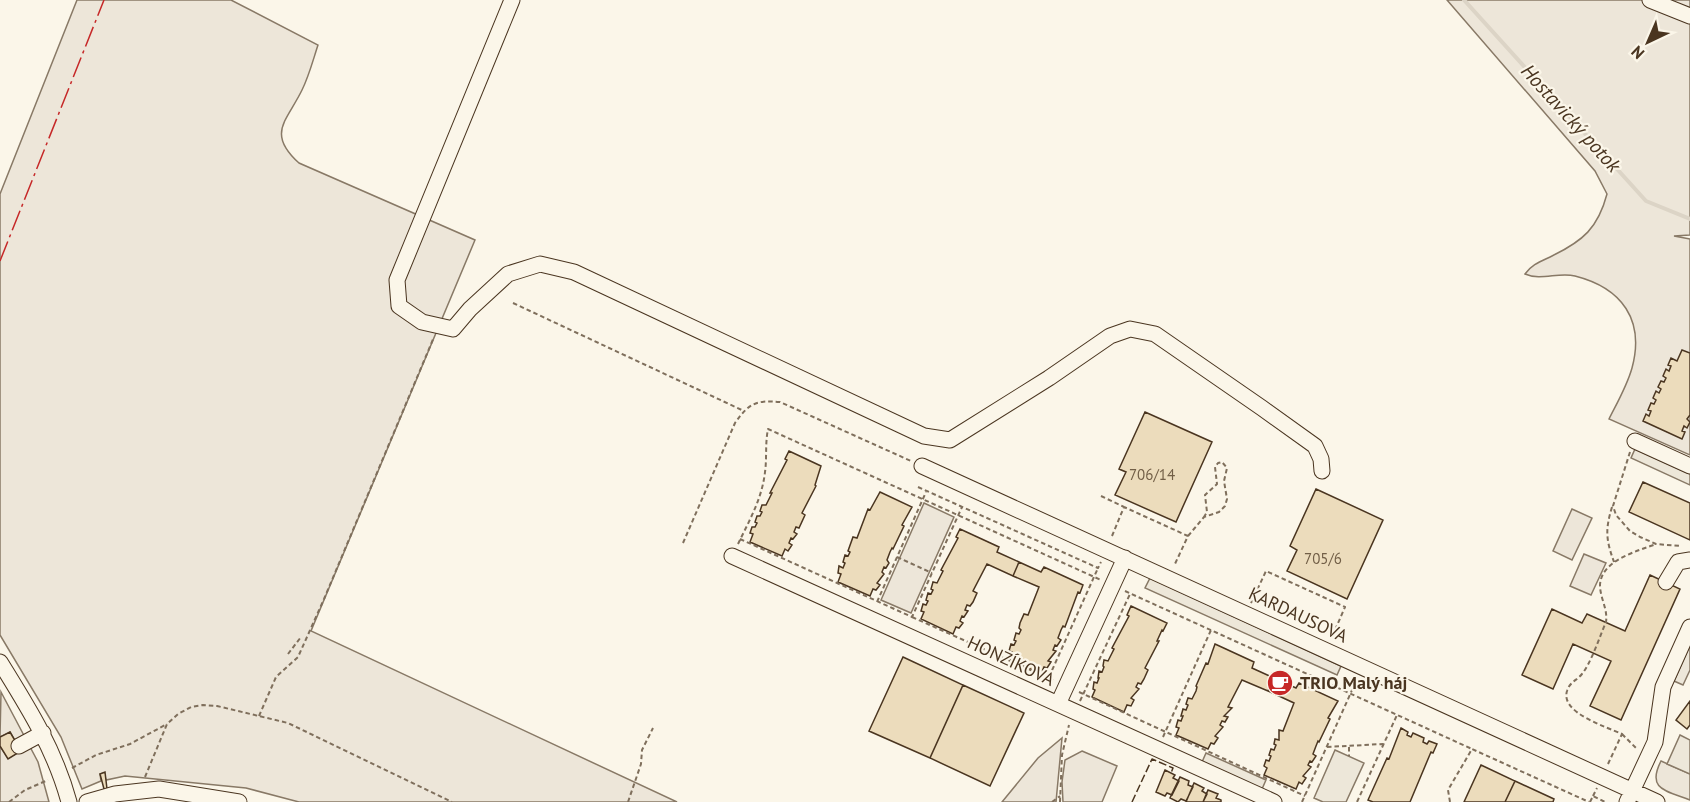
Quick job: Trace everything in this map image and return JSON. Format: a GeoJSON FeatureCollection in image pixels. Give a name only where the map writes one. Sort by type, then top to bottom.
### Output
{"type":"FeatureCollection","features":[{"type":"Feature","properties":{"kind":"street"},"geometry":{"type":"LineString","coordinates":[[512,0],[397,280],[399,306],[422,322],[453,328],[508,274],[540,264],[574,273],[924,436],[950,440],[1049,378],[1110,336],[1130,329],[1155,334],[1315,446],[1321,459],[1322,471]]}},
{"type":"Feature","properties":{"kind":"street"},"geometry":{"type":"LineString","coordinates":[[1650,0],[1690,16]]}},
{"type":"Feature","properties":{"kind":"street"},"geometry":{"type":"LineString","coordinates":[[1635,441],[1690,466]]}},
{"type":"Feature","properties":{"kind":"street","name":"KARDAUSOVA"},"geometry":{"type":"LineString","coordinates":[[922,466],[1603,776],[1629,796],[1657,802]]}},
{"type":"Feature","properties":{"kind":"street"},"geometry":{"type":"LineString","coordinates":[[1666,582],[1678,562],[1687,553]]}},
{"type":"Feature","properties":{"kind":"street","name":"HONZÍKOVA"},"geometry":{"type":"LineString","coordinates":[[732,556],[1274,802]]}},
{"type":"Feature","properties":{"kind":"street"},"geometry":{"type":"LineString","coordinates":[[1058,704],[1125,558]]}},
{"type":"Feature","properties":{"kind":"street"},"geometry":{"type":"LineString","coordinates":[[1629,796],[1655,742],[1663,687],[1690,627]]}},
{"type":"Feature","properties":{"kind":"street"},"geometry":{"type":"LineString","coordinates":[[0,662],[43,733],[61,774],[69,802]]}},
{"type":"Feature","properties":{"kind":"street"},"geometry":{"type":"LineString","coordinates":[[19,746],[43,733]]}},
{"type":"Feature","properties":{"kind":"street"},"geometry":{"type":"LineString","coordinates":[[87,802],[115,794],[159,789],[239,802]]}},
{"type":"Feature","properties":{"kind":"path"},"geometry":{"type":"LineString","coordinates":[[513,303],[744,411]]}},
{"type":"Feature","properties":{"kind":"path"},"geometry":{"type":"LineString","coordinates":[[259,716],[276,677],[297,657],[302,647],[439,326]]}},
{"type":"Feature","properties":{"kind":"path"},"geometry":{"type":"LineString","coordinates":[[683,543],[735,423],[754,403],[780,402],[922,466]]}},
{"type":"Feature","properties":{"kind":"path"},"geometry":{"type":"LineString","coordinates":[[732,556],[760,498],[766,471],[765,443],[768,429],[1590,802],[1622,734]]}},
{"type":"Feature","properties":{"kind":"path"},"geometry":{"type":"LineString","coordinates":[[1614,562],[1607,539],[1607,530],[1629,461],[1627,460],[1635,441]]}},
{"type":"Feature","properties":{"kind":"path"},"geometry":{"type":"LineString","coordinates":[[1173,568],[1188,536],[1207,512],[1204,495],[1217,484],[1215,467],[1222,462],[1227,468],[1224,481],[1227,502],[1223,509],[1204,517]]}},
{"type":"Feature","properties":{"kind":"path"},"geometry":{"type":"LineString","coordinates":[[918,488],[1098,568]]}},
{"type":"Feature","properties":{"kind":"path"},"geometry":{"type":"LineString","coordinates":[[877,602],[927,491]]}},
{"type":"Feature","properties":{"kind":"path"},"geometry":{"type":"LineString","coordinates":[[1101,496],[1188,536]]}},
{"type":"Feature","properties":{"kind":"path"},"geometry":{"type":"LineString","coordinates":[[1613,506],[1616,515],[1630,531],[1656,544],[1687,553]]}},
{"type":"Feature","properties":{"kind":"path"},"geometry":{"type":"LineString","coordinates":[[912,617],[962,507]]}},
{"type":"Feature","properties":{"kind":"path"},"geometry":{"type":"LineString","coordinates":[[1110,540],[1124,507]]}},
{"type":"Feature","properties":{"kind":"path"},"geometry":{"type":"LineString","coordinates":[[1206,507],[1216,513]]}},
{"type":"Feature","properties":{"kind":"path"},"geometry":{"type":"LineString","coordinates":[[1001,534],[1005,526]]}},
{"type":"Feature","properties":{"kind":"path"},"geometry":{"type":"LineString","coordinates":[[740,539],[1305,796]]}},
{"type":"Feature","properties":{"kind":"path"},"geometry":{"type":"LineString","coordinates":[[1640,751],[1622,734],[1578,713],[1571,708],[1566,699],[1567,690],[1582,674],[1606,622],[1607,615],[1600,584],[1605,572],[1614,562],[1656,544]]}},
{"type":"Feature","properties":{"kind":"path"},"geometry":{"type":"LineString","coordinates":[[1052,557],[1056,549]]}},
{"type":"Feature","properties":{"kind":"path"},"geometry":{"type":"LineString","coordinates":[[897,557],[932,573]]}},
{"type":"Feature","properties":{"kind":"path"},"geometry":{"type":"LineString","coordinates":[[1048,678],[1103,557]]}},
{"type":"Feature","properties":{"kind":"path"},"geometry":{"type":"LineString","coordinates":[[1251,604],[1266,571],[1275,574],[1345,607],[1330,640]]}},
{"type":"Feature","properties":{"kind":"path"},"geometry":{"type":"LineString","coordinates":[[1060,802],[1066,735],[1130,593]]}},
{"type":"Feature","properties":{"kind":"path"},"geometry":{"type":"LineString","coordinates":[[1158,749],[1211,630]]}},
{"type":"Feature","properties":{"kind":"path"},"geometry":{"type":"LineString","coordinates":[[288,654],[301,638]]}},
{"type":"Feature","properties":{"kind":"path"},"geometry":{"type":"LineString","coordinates":[[1302,802],[1359,674]]}},
{"type":"Feature","properties":{"kind":"path"},"geometry":{"type":"LineString","coordinates":[[9,802],[25,790],[96,755],[130,744],[167,724],[178,714],[191,707],[203,705],[288,723],[452,802]]}},
{"type":"Feature","properties":{"kind":"path"},"geometry":{"type":"LineString","coordinates":[[1357,802],[1397,714]]}},
{"type":"Feature","properties":{"kind":"path"},"geometry":{"type":"LineString","coordinates":[[141,791],[167,724]]}},
{"type":"Feature","properties":{"kind":"path"},"geometry":{"type":"LineString","coordinates":[[628,802],[641,764],[642,750],[653,728]]}},
{"type":"Feature","properties":{"kind":"path"},"geometry":{"type":"LineString","coordinates":[[1327,747],[1383,744]]}},
{"type":"Feature","properties":{"kind":"path"},"geometry":{"type":"LineString","coordinates":[[1348,746],[1349,756]]}},
{"type":"Feature","properties":{"kind":"path"},"geometry":{"type":"LineString","coordinates":[[1450,802],[1448,790],[1472,749]]}},
{"type":"Feature","properties":{"kind":"path"},"geometry":{"type":"LineString","coordinates":[[1052,802],[1060,796]]}},
{"type":"Feature","properties":{"kind":"path"},"geometry":{"type":"LineString","coordinates":[[1593,796],[1605,802]]}},
{"type":"Feature","properties":{"kind":"shaded area"},"geometry":{"type":"Polygon","coordinates":[[[77,0],[231,0],[318,45],[309,74],[282,127],[283,143],[289,153],[299,163],[475,240],[311,631],[677,802],[299,802],[246,788],[125,776],[106,780],[104,773],[100,774],[101,781],[82,789],[61,737],[0,635],[0,194],[77,0]]]}},
{"type":"Feature","properties":{"kind":"shaded area"},"geometry":{"type":"Polygon","coordinates":[[[1447,0],[1690,0],[1690,235],[1674,236],[1690,239],[1690,455],[1609,419],[1632,368],[1635,351],[1632,321],[1626,308],[1617,298],[1591,281],[1575,276],[1537,277],[1525,274],[1534,265],[1581,239],[1594,225],[1607,194],[1595,171],[1447,0]]]}},
{"type":"Feature","properties":{"kind":"shaded area"},"geometry":{"type":"Polygon","coordinates":[[[1635,449],[1690,474],[1690,485],[1631,458],[1635,449]]]}},
{"type":"Feature","properties":{"kind":"shaded area"},"geometry":{"type":"Polygon","coordinates":[[[924,503],[954,517],[911,613],[881,600],[924,503]]]}},
{"type":"Feature","properties":{"kind":"shaded area"},"geometry":{"type":"Polygon","coordinates":[[[1572,509],[1592,518],[1572,560],[1553,551],[1572,509]]]}},
{"type":"Feature","properties":{"kind":"shaded area"},"geometry":{"type":"Polygon","coordinates":[[[1584,554],[1606,563],[1591,595],[1570,586],[1584,554]]]}},
{"type":"Feature","properties":{"kind":"shaded area"},"geometry":{"type":"Polygon","coordinates":[[[1150,578],[1341,666],[1337,675],[1145,588],[1150,578]]]}},
{"type":"Feature","properties":{"kind":"shaded area"},"geometry":{"type":"Polygon","coordinates":[[[1690,645],[1690,670],[1683,685],[1674,681],[1690,645]]]}},
{"type":"Feature","properties":{"kind":"shaded area"},"geometry":{"type":"Polygon","coordinates":[[[1,692],[38,762],[49,802],[0,802],[0,746],[8,758],[21,751],[10,732],[0,737],[1,692]]]}},
{"type":"Feature","properties":{"kind":"shaded area"},"geometry":{"type":"Polygon","coordinates":[[[1680,735],[1690,740],[1690,774],[1667,764],[1680,735]]]}},
{"type":"Feature","properties":{"kind":"shaded area"},"geometry":{"type":"Polygon","coordinates":[[[1062,738],[1056,802],[1002,802],[1038,758],[1062,738]]]}},
{"type":"Feature","properties":{"kind":"shaded area"},"geometry":{"type":"Polygon","coordinates":[[[1335,750],[1364,763],[1346,802],[1323,802],[1314,798],[1335,750]]]}},
{"type":"Feature","properties":{"kind":"shaded area"},"geometry":{"type":"Polygon","coordinates":[[[1082,751],[1117,766],[1102,802],[1063,802],[1062,782],[1065,760],[1082,751]]]}},
{"type":"Feature","properties":{"kind":"shaded area"},"geometry":{"type":"Polygon","coordinates":[[[1206,753],[1266,780],[1262,789],[1202,762],[1206,753]]]}},
{"type":"Feature","properties":{"kind":"shaded area"},"geometry":{"type":"Polygon","coordinates":[[[1661,761],[1690,774],[1690,800],[1661,788],[1658,784],[1656,778],[1661,761]]]}},
{"type":"Feature","properties":{"kind":"building"},"geometry":{"type":"Polygon","coordinates":[[[1682,350],[1690,353],[1690,415],[1687,419],[1690,422],[1687,428],[1684,426],[1682,431],[1685,432],[1682,439],[1643,421],[1646,414],[1649,416],[1651,411],[1648,410],[1651,403],[1654,404],[1656,400],[1653,398],[1656,391],[1659,393],[1661,389],[1658,387],[1661,381],[1664,382],[1666,378],[1663,376],[1666,369],[1669,371],[1671,366],[1668,365],[1671,358],[1677,361],[1682,350]]]}},
{"type":"Feature","properties":{"kind":"building"},"geometry":{"type":"Polygon","coordinates":[[[1145,412],[1212,442],[1176,522],[1115,495],[1126,472],[1119,469],[1145,412]]]}},
{"type":"Feature","properties":{"kind":"building"},"geometry":{"type":"Polygon","coordinates":[[[789,451],[821,466],[816,486],[802,513],[805,515],[799,528],[796,527],[794,532],[797,534],[793,539],[791,538],[789,543],[792,545],[788,551],[785,549],[782,556],[750,542],[753,534],[750,533],[752,527],[755,527],[757,523],[755,522],[757,516],[760,516],[762,512],[760,511],[762,505],[766,505],[772,493],[770,493],[787,460],[785,459],[789,451]]]}},
{"type":"Feature","properties":{"kind":"building"},"geometry":{"type":"Polygon","coordinates":[[[1643,482],[1690,503],[1690,540],[1629,512],[1643,482]]]}},
{"type":"Feature","properties":{"kind":"building"},"geometry":{"type":"Polygon","coordinates":[[[1316,489],[1383,520],[1347,599],[1287,571],[1297,550],[1290,546],[1316,489]]]}},
{"type":"Feature","properties":{"kind":"building"},"geometry":{"type":"Polygon","coordinates":[[[880,492],[912,507],[890,552],[887,560],[889,563],[882,572],[884,574],[877,583],[880,585],[876,590],[873,589],[870,596],[838,582],[841,574],[838,573],[839,566],[843,568],[845,563],[843,562],[845,555],[848,556],[850,552],[848,551],[853,537],[857,538],[868,509],[870,510],[880,492]]]}},
{"type":"Feature","properties":{"kind":"building"},"geometry":{"type":"Polygon","coordinates":[[[960,529],[999,547],[997,552],[1019,562],[1013,576],[987,564],[973,591],[977,593],[973,602],[970,606],[967,605],[965,610],[968,611],[964,617],[962,616],[960,621],[963,623],[959,628],[956,627],[953,634],[921,619],[924,612],[921,611],[923,604],[926,605],[928,601],[926,600],[928,593],[931,594],[933,590],[931,589],[933,582],[937,583],[943,571],[941,570],[958,538],[956,537],[960,529]]]}},
{"type":"Feature","properties":{"kind":"building"},"geometry":{"type":"Polygon","coordinates":[[[1019,562],[1041,572],[1044,567],[1083,585],[1080,593],[1078,592],[1065,627],[1063,626],[1061,630],[1058,638],[1061,640],[1053,650],[1056,651],[1048,661],[1051,662],[1047,668],[1044,667],[1041,674],[1009,659],[1012,652],[1009,651],[1011,644],[1014,645],[1016,641],[1014,640],[1016,633],[1019,634],[1021,630],[1020,623],[1024,614],[1028,615],[1039,587],[1013,576],[1019,562]]]}},
{"type":"Feature","properties":{"kind":"building"},"geometry":{"type":"Polygon","coordinates":[[[1650,575],[1680,589],[1621,720],[1590,706],[1611,661],[1573,644],[1553,689],[1522,675],[1552,609],[1582,623],[1587,614],[1625,631],[1650,575]]]}},
{"type":"Feature","properties":{"kind":"building"},"geometry":{"type":"Polygon","coordinates":[[[1131,606],[1167,623],[1145,668],[1148,670],[1144,679],[1141,684],[1138,683],[1136,687],[1139,689],[1131,698],[1134,700],[1131,706],[1127,705],[1124,712],[1092,697],[1095,690],[1093,689],[1094,682],[1097,683],[1099,671],[1102,672],[1104,667],[1104,660],[1108,661],[1114,649],[1112,648],[1129,616],[1127,615],[1131,606]]]}},
{"type":"Feature","properties":{"kind":"building"},"geometry":{"type":"Polygon","coordinates":[[[1215,644],[1254,662],[1252,668],[1274,678],[1268,691],[1242,680],[1228,707],[1232,708],[1224,716],[1228,717],[1225,722],[1222,721],[1220,725],[1223,727],[1215,736],[1218,738],[1214,744],[1211,743],[1208,749],[1176,735],[1179,728],[1176,727],[1178,720],[1181,721],[1183,716],[1181,716],[1183,709],[1186,710],[1188,698],[1192,699],[1196,691],[1196,686],[1206,663],[1208,664],[1215,644]]]}},
{"type":"Feature","properties":{"kind":"building"},"geometry":{"type":"Polygon","coordinates":[[[903,657],[963,685],[930,758],[869,731],[903,657]]]}},
{"type":"Feature","properties":{"kind":"building"},"geometry":{"type":"Polygon","coordinates":[[[1274,678],[1296,688],[1299,683],[1338,701],[1318,741],[1313,754],[1316,756],[1308,765],[1311,767],[1303,776],[1306,778],[1302,784],[1299,782],[1296,789],[1264,775],[1267,768],[1264,766],[1266,760],[1269,761],[1271,749],[1274,750],[1276,745],[1274,744],[1275,739],[1279,740],[1279,730],[1283,731],[1294,703],[1268,691],[1274,678]]]}},
{"type":"Feature","properties":{"kind":"building"},"geometry":{"type":"Polygon","coordinates":[[[963,685],[1024,713],[990,786],[930,758],[963,685]]]}},
{"type":"Feature","properties":{"kind":"building"},"geometry":{"type":"Polygon","coordinates":[[[1690,701],[1690,725],[1687,729],[1676,720],[1690,701]]]}},
{"type":"Feature","properties":{"kind":"building"},"geometry":{"type":"Polygon","coordinates":[[[1401,728],[1411,737],[1413,733],[1424,738],[1423,742],[1427,744],[1429,741],[1437,744],[1433,753],[1431,752],[1410,802],[1368,800],[1387,758],[1389,759],[1401,728]]]}},
{"type":"Feature","properties":{"kind":"building"},"geometry":{"type":"Polygon","coordinates":[[[10,732],[21,751],[8,759],[0,746],[0,737],[10,732]]]}},
{"type":"Feature","properties":{"kind":"building"},"geometry":{"type":"Polygon","coordinates":[[[1481,765],[1515,781],[1505,802],[1464,802],[1481,765]]]}},
{"type":"Feature","properties":{"kind":"building"},"geometry":{"type":"Polygon","coordinates":[[[1165,770],[1175,775],[1173,778],[1179,781],[1172,795],[1167,793],[1165,796],[1156,792],[1165,770]]]}},
{"type":"Feature","properties":{"kind":"building"},"geometry":{"type":"Polygon","coordinates":[[[105,772],[107,789],[104,789],[100,774],[105,772]]]}},
{"type":"Feature","properties":{"kind":"building"},"geometry":{"type":"Polygon","coordinates":[[[1180,777],[1189,781],[1188,785],[1193,787],[1186,801],[1181,799],[1178,802],[1170,798],[1180,777]]]}},
{"type":"Feature","properties":{"kind":"building"},"geometry":{"type":"Polygon","coordinates":[[[1515,781],[1554,799],[1553,802],[1505,802],[1515,781]]]}},
{"type":"Feature","properties":{"kind":"building"},"geometry":{"type":"Polygon","coordinates":[[[1194,783],[1204,788],[1202,791],[1207,794],[1203,802],[1186,802],[1194,783]]]}},
{"type":"Feature","properties":{"kind":"building"},"geometry":{"type":"Polygon","coordinates":[[[1208,790],[1218,794],[1216,798],[1221,802],[1203,802],[1208,790]]]}},
{"type":"Feature","properties":{"kind":"waterway","name":"Hostavický potok"},"geometry":{"type":"LineString","coordinates":[[1464,0],[1646,201],[1690,219]]}},
{"type":"Feature","properties":{"kind":"fence"},"geometry":{"type":"LineString","coordinates":[[1132,802],[1152,759],[1173,768],[1171,773]]}},
{"type":"Feature","properties":{"kind":"power"},"geometry":{"type":"LineString","coordinates":[[0,261],[104,0]]}},
{"type":"Feature","properties":{"kind":"place","name":"TRIO Malý háj"},"geometry":{"type":"Point","coordinates":[1280,683]}}]}
